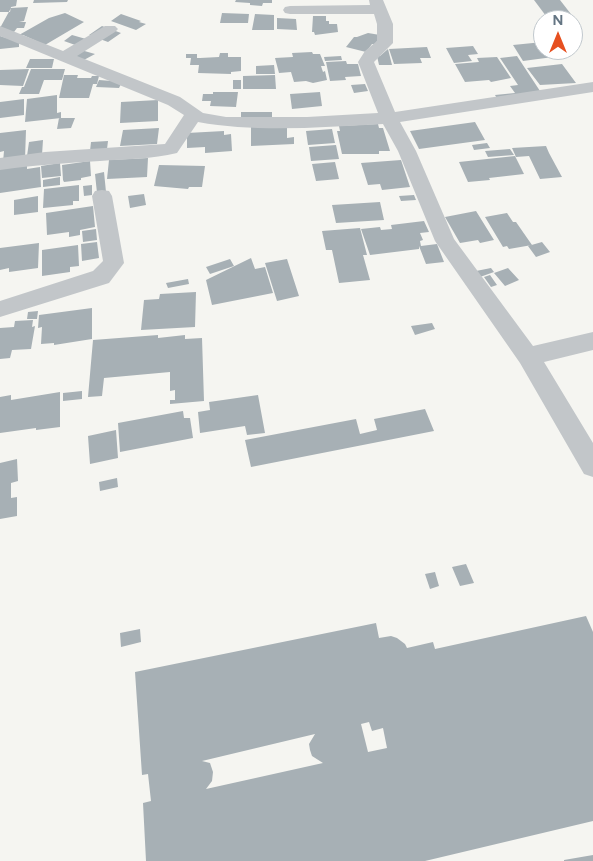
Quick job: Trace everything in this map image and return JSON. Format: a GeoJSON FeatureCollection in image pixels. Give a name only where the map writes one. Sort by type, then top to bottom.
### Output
{"type":"FeatureCollection","features":[{"type":"Feature","properties":{"kind":"street"},"geometry":{"type":"LineString","coordinates":[[290,10],[378,5],[385,24],[385,43],[371,54],[366,62],[389,118],[407,151],[445,241],[528,356],[593,466]]}},
{"type":"Feature","properties":{"kind":"street"},"geometry":{"type":"LineString","coordinates":[[64,56],[110,29]]}},
{"type":"Feature","properties":{"kind":"street"},"geometry":{"type":"LineString","coordinates":[[0,31],[174,102],[198,117]]}},
{"type":"Feature","properties":{"kind":"street"},"geometry":{"type":"LineString","coordinates":[[0,164],[45,158],[151,152],[171,149],[190,119],[198,117],[235,122],[308,122],[389,118],[593,87]]}},
{"type":"Feature","properties":{"kind":"street"},"geometry":{"type":"LineString","coordinates":[[0,309],[101,277],[114,263],[102,196]]}},
{"type":"Feature","properties":{"kind":"street"},"geometry":{"type":"LineString","coordinates":[[528,356],[593,341]]}},
{"type":"Feature","properties":{"kind":"building"},"geometry":{"type":"Polygon","coordinates":[[[0,0],[17,0],[16,6],[11,7],[10,12],[0,12],[0,0]]]}},
{"type":"Feature","properties":{"kind":"building"},"geometry":{"type":"Polygon","coordinates":[[[34,0],[68,0],[67,2],[33,3],[34,0]]]}},
{"type":"Feature","properties":{"kind":"building"},"geometry":{"type":"Polygon","coordinates":[[[236,0],[272,0],[272,3],[263,3],[262,6],[250,5],[250,3],[235,2],[236,0]]]}},
{"type":"Feature","properties":{"kind":"building"},"geometry":{"type":"Polygon","coordinates":[[[534,0],[560,0],[568,10],[542,10],[534,0]]]}},
{"type":"Feature","properties":{"kind":"building"},"geometry":{"type":"Polygon","coordinates":[[[28,7],[24,21],[19,22],[26,22],[24,28],[17,28],[14,32],[0,28],[11,8],[28,7]]]}},
{"type":"Feature","properties":{"kind":"building"},"geometry":{"type":"Polygon","coordinates":[[[65,13],[84,22],[45,45],[19,35],[49,18],[65,13]]]}},
{"type":"Feature","properties":{"kind":"building"},"geometry":{"type":"Polygon","coordinates":[[[222,13],[249,14],[248,23],[220,23],[222,13]]]}},
{"type":"Feature","properties":{"kind":"building"},"geometry":{"type":"Polygon","coordinates":[[[121,14],[146,24],[136,30],[111,21],[121,14]]]}},
{"type":"Feature","properties":{"kind":"building"},"geometry":{"type":"Polygon","coordinates":[[[255,14],[274,15],[274,30],[252,30],[255,14]]]}},
{"type":"Feature","properties":{"kind":"building"},"geometry":{"type":"Polygon","coordinates":[[[313,16],[326,16],[326,21],[329,21],[329,24],[337,24],[338,32],[315,35],[312,32],[313,16]]]}},
{"type":"Feature","properties":{"kind":"building"},"geometry":{"type":"Polygon","coordinates":[[[277,18],[296,19],[297,30],[277,29],[277,18]]]}},
{"type":"Feature","properties":{"kind":"building"},"geometry":{"type":"Polygon","coordinates":[[[102,26],[121,33],[108,42],[89,35],[102,26]]]}},
{"type":"Feature","properties":{"kind":"building"},"geometry":{"type":"Polygon","coordinates":[[[368,33],[380,35],[380,37],[366,52],[346,47],[354,37],[368,33]]]}},
{"type":"Feature","properties":{"kind":"building"},"geometry":{"type":"Polygon","coordinates":[[[72,35],[86,39],[78,46],[64,41],[72,35]]]}},
{"type":"Feature","properties":{"kind":"building"},"geometry":{"type":"Polygon","coordinates":[[[0,36],[19,42],[19,47],[0,49],[0,36]]]}},
{"type":"Feature","properties":{"kind":"building"},"geometry":{"type":"Polygon","coordinates":[[[533,43],[533,60],[523,61],[513,45],[533,43]]]}},
{"type":"Feature","properties":{"kind":"building"},"geometry":{"type":"Polygon","coordinates":[[[473,46],[478,54],[468,55],[472,61],[454,63],[446,48],[473,46]]]}},
{"type":"Feature","properties":{"kind":"building"},"geometry":{"type":"Polygon","coordinates":[[[427,47],[431,58],[420,58],[422,63],[394,64],[389,49],[427,47]]]}},
{"type":"Feature","properties":{"kind":"building"},"geometry":{"type":"Polygon","coordinates":[[[388,49],[392,65],[379,65],[377,56],[380,56],[388,49]]]}},
{"type":"Feature","properties":{"kind":"building"},"geometry":{"type":"Polygon","coordinates":[[[81,50],[95,54],[82,61],[69,56],[81,50]]]}},
{"type":"Feature","properties":{"kind":"building"},"geometry":{"type":"Polygon","coordinates":[[[312,52],[313,54],[320,54],[325,66],[321,66],[323,72],[325,71],[327,80],[313,83],[306,81],[294,82],[291,72],[279,73],[275,58],[293,57],[292,53],[312,52]]]}},
{"type":"Feature","properties":{"kind":"building"},"geometry":{"type":"Polygon","coordinates":[[[220,53],[228,53],[228,57],[241,57],[241,71],[231,72],[231,74],[198,73],[199,65],[190,65],[191,58],[186,58],[186,54],[197,54],[197,58],[200,58],[219,57],[220,53]]]}},
{"type":"Feature","properties":{"kind":"building"},"geometry":{"type":"Polygon","coordinates":[[[341,56],[342,60],[325,61],[324,57],[341,56]]]}},
{"type":"Feature","properties":{"kind":"building"},"geometry":{"type":"Polygon","coordinates":[[[517,56],[540,91],[498,100],[495,95],[515,93],[510,86],[518,85],[500,58],[517,56]]]}},
{"type":"Feature","properties":{"kind":"building"},"geometry":{"type":"Polygon","coordinates":[[[497,57],[511,78],[491,82],[489,80],[465,82],[455,64],[479,62],[477,58],[497,57]]]}},
{"type":"Feature","properties":{"kind":"building"},"geometry":{"type":"Polygon","coordinates":[[[30,59],[54,59],[52,68],[26,68],[30,59]]]}},
{"type":"Feature","properties":{"kind":"building"},"geometry":{"type":"Polygon","coordinates":[[[346,61],[347,64],[358,64],[361,76],[345,77],[346,80],[330,81],[326,62],[346,61]]]}},
{"type":"Feature","properties":{"kind":"building"},"geometry":{"type":"Polygon","coordinates":[[[562,64],[576,83],[540,85],[527,68],[562,64]]]}},
{"type":"Feature","properties":{"kind":"building"},"geometry":{"type":"Polygon","coordinates":[[[274,65],[275,74],[256,74],[256,66],[274,65]]]}},
{"type":"Feature","properties":{"kind":"building"},"geometry":{"type":"Polygon","coordinates":[[[29,69],[23,86],[0,85],[0,70],[29,69]]]}},
{"type":"Feature","properties":{"kind":"building"},"geometry":{"type":"Polygon","coordinates":[[[31,69],[65,69],[62,80],[44,80],[39,94],[19,94],[31,69]]]}},
{"type":"Feature","properties":{"kind":"building"},"geometry":{"type":"Polygon","coordinates":[[[64,75],[78,75],[77,78],[99,76],[97,84],[93,84],[89,98],[59,98],[64,75]]]}},
{"type":"Feature","properties":{"kind":"building"},"geometry":{"type":"Polygon","coordinates":[[[275,75],[276,89],[243,89],[243,76],[275,75]]]}},
{"type":"Feature","properties":{"kind":"building"},"geometry":{"type":"Polygon","coordinates":[[[99,80],[121,84],[119,88],[96,87],[99,80]]]}},
{"type":"Feature","properties":{"kind":"building"},"geometry":{"type":"Polygon","coordinates":[[[233,80],[241,80],[241,89],[233,89],[233,80]]]}},
{"type":"Feature","properties":{"kind":"building"},"geometry":{"type":"Polygon","coordinates":[[[365,84],[368,91],[354,93],[351,85],[365,84]]]}},
{"type":"Feature","properties":{"kind":"building"},"geometry":{"type":"Polygon","coordinates":[[[213,92],[238,92],[236,107],[210,106],[211,101],[202,101],[203,94],[213,94],[213,92]]]}},
{"type":"Feature","properties":{"kind":"building"},"geometry":{"type":"Polygon","coordinates":[[[320,92],[322,106],[292,109],[290,94],[320,92]]]}},
{"type":"Feature","properties":{"kind":"building"},"geometry":{"type":"Polygon","coordinates":[[[57,95],[57,113],[61,112],[61,118],[25,122],[27,99],[57,95]]]}},
{"type":"Feature","properties":{"kind":"building"},"geometry":{"type":"Polygon","coordinates":[[[24,99],[24,115],[0,118],[0,102],[24,99]]]}},
{"type":"Feature","properties":{"kind":"building"},"geometry":{"type":"Polygon","coordinates":[[[158,100],[158,121],[120,123],[121,102],[158,100]]]}},
{"type":"Feature","properties":{"kind":"building"},"geometry":{"type":"Polygon","coordinates":[[[241,112],[272,112],[272,119],[241,120],[241,112]]]}},
{"type":"Feature","properties":{"kind":"building"},"geometry":{"type":"Polygon","coordinates":[[[59,118],[75,118],[71,128],[57,129],[59,118]]]}},
{"type":"Feature","properties":{"kind":"building"},"geometry":{"type":"Polygon","coordinates":[[[475,122],[485,140],[419,149],[410,131],[475,122]]]}},
{"type":"Feature","properties":{"kind":"building"},"geometry":{"type":"Polygon","coordinates":[[[378,124],[379,128],[383,128],[390,151],[379,151],[379,154],[342,154],[337,131],[340,131],[339,126],[378,124]]]}},
{"type":"Feature","properties":{"kind":"building"},"geometry":{"type":"Polygon","coordinates":[[[287,126],[287,138],[294,137],[294,144],[251,146],[251,127],[287,126]]]}},
{"type":"Feature","properties":{"kind":"building"},"geometry":{"type":"Polygon","coordinates":[[[159,128],[157,144],[120,146],[123,130],[159,128]]]}},
{"type":"Feature","properties":{"kind":"building"},"geometry":{"type":"Polygon","coordinates":[[[332,129],[335,143],[308,145],[306,131],[332,129]]]}},
{"type":"Feature","properties":{"kind":"building"},"geometry":{"type":"Polygon","coordinates":[[[26,130],[25,159],[3,162],[4,151],[0,152],[0,133],[26,130]]]}},
{"type":"Feature","properties":{"kind":"building"},"geometry":{"type":"Polygon","coordinates":[[[224,131],[224,135],[231,134],[232,151],[205,153],[205,147],[187,148],[187,133],[224,131]]]}},
{"type":"Feature","properties":{"kind":"building"},"geometry":{"type":"Polygon","coordinates":[[[43,140],[42,155],[27,156],[29,142],[43,140]]]}},
{"type":"Feature","properties":{"kind":"building"},"geometry":{"type":"Polygon","coordinates":[[[108,141],[107,149],[90,151],[91,142],[108,141]]]}},
{"type":"Feature","properties":{"kind":"building"},"geometry":{"type":"Polygon","coordinates":[[[487,143],[490,148],[474,150],[472,145],[487,143]]]}},
{"type":"Feature","properties":{"kind":"building"},"geometry":{"type":"Polygon","coordinates":[[[336,145],[339,159],[311,161],[309,147],[336,145]]]}},
{"type":"Feature","properties":{"kind":"building"},"geometry":{"type":"Polygon","coordinates":[[[546,146],[562,177],[540,179],[529,156],[516,157],[512,148],[546,146]]]}},
{"type":"Feature","properties":{"kind":"building"},"geometry":{"type":"Polygon","coordinates":[[[510,149],[514,155],[488,157],[485,151],[510,149]]]}},
{"type":"Feature","properties":{"kind":"building"},"geometry":{"type":"Polygon","coordinates":[[[515,156],[524,174],[489,178],[490,180],[468,182],[459,162],[515,156]]]}},
{"type":"Feature","properties":{"kind":"building"},"geometry":{"type":"Polygon","coordinates":[[[148,158],[147,177],[107,179],[109,160],[148,158]]]}},
{"type":"Feature","properties":{"kind":"building"},"geometry":{"type":"Polygon","coordinates":[[[401,160],[410,187],[382,190],[380,184],[368,185],[361,163],[401,160]]]}},
{"type":"Feature","properties":{"kind":"building"},"geometry":{"type":"Polygon","coordinates":[[[90,161],[91,176],[81,178],[81,180],[64,182],[62,165],[90,161]]]}},
{"type":"Feature","properties":{"kind":"building"},"geometry":{"type":"Polygon","coordinates":[[[335,162],[339,179],[316,181],[312,164],[335,162]]]}},
{"type":"Feature","properties":{"kind":"building"},"geometry":{"type":"Polygon","coordinates":[[[27,163],[27,169],[40,167],[41,187],[0,193],[0,167],[27,163]]]}},
{"type":"Feature","properties":{"kind":"building"},"geometry":{"type":"Polygon","coordinates":[[[60,163],[61,176],[42,178],[41,166],[60,163]]]}},
{"type":"Feature","properties":{"kind":"building"},"geometry":{"type":"Polygon","coordinates":[[[159,165],[205,166],[202,187],[189,187],[188,189],[154,186],[159,165]]]}},
{"type":"Feature","properties":{"kind":"building"},"geometry":{"type":"Polygon","coordinates":[[[104,172],[106,192],[97,193],[95,174],[104,172]]]}},
{"type":"Feature","properties":{"kind":"building"},"geometry":{"type":"Polygon","coordinates":[[[60,177],[60,185],[43,187],[43,180],[60,177]]]}},
{"type":"Feature","properties":{"kind":"building"},"geometry":{"type":"Polygon","coordinates":[[[79,185],[79,201],[73,201],[73,205],[43,208],[44,189],[79,185]]]}},
{"type":"Feature","properties":{"kind":"building"},"geometry":{"type":"Polygon","coordinates":[[[92,185],[92,195],[84,196],[83,186],[92,185]]]}},
{"type":"Feature","properties":{"kind":"building"},"geometry":{"type":"Polygon","coordinates":[[[144,194],[146,205],[130,208],[128,196],[144,194]]]}},
{"type":"Feature","properties":{"kind":"building"},"geometry":{"type":"Polygon","coordinates":[[[414,195],[416,200],[401,201],[399,196],[414,195]]]}},
{"type":"Feature","properties":{"kind":"building"},"geometry":{"type":"Polygon","coordinates":[[[38,196],[38,212],[14,215],[14,200],[38,196]]]}},
{"type":"Feature","properties":{"kind":"building"},"geometry":{"type":"Polygon","coordinates":[[[380,202],[384,220],[336,223],[332,205],[380,202]]]}},
{"type":"Feature","properties":{"kind":"building"},"geometry":{"type":"Polygon","coordinates":[[[93,206],[95,227],[80,230],[80,235],[69,237],[69,232],[47,235],[46,213],[93,206]]]}},
{"type":"Feature","properties":{"kind":"building"},"geometry":{"type":"Polygon","coordinates":[[[476,211],[494,240],[480,243],[478,240],[460,243],[445,217],[476,211]]]}},
{"type":"Feature","properties":{"kind":"building"},"geometry":{"type":"Polygon","coordinates":[[[507,213],[513,222],[516,222],[532,245],[509,249],[507,246],[503,247],[485,217],[507,213]]]}},
{"type":"Feature","properties":{"kind":"building"},"geometry":{"type":"Polygon","coordinates":[[[424,221],[429,232],[420,233],[423,240],[420,241],[421,246],[437,244],[444,262],[426,264],[419,246],[419,249],[370,255],[361,229],[380,227],[381,230],[392,229],[391,225],[424,221]]]}},
{"type":"Feature","properties":{"kind":"building"},"geometry":{"type":"Polygon","coordinates":[[[360,228],[367,255],[363,255],[370,280],[339,283],[332,250],[326,250],[322,231],[360,228]]]}},
{"type":"Feature","properties":{"kind":"building"},"geometry":{"type":"Polygon","coordinates":[[[96,229],[97,240],[83,242],[82,231],[96,229]]]}},
{"type":"Feature","properties":{"kind":"building"},"geometry":{"type":"Polygon","coordinates":[[[97,242],[99,258],[82,261],[81,244],[97,242]]]}},
{"type":"Feature","properties":{"kind":"building"},"geometry":{"type":"Polygon","coordinates":[[[542,242],[550,252],[536,257],[528,246],[542,242]]]}},
{"type":"Feature","properties":{"kind":"building"},"geometry":{"type":"Polygon","coordinates":[[[39,243],[38,268],[9,272],[9,268],[0,270],[0,248],[39,243]]]}},
{"type":"Feature","properties":{"kind":"building"},"geometry":{"type":"Polygon","coordinates":[[[78,245],[79,266],[70,267],[70,272],[42,276],[42,250],[78,245]]]}},
{"type":"Feature","properties":{"kind":"building"},"geometry":{"type":"Polygon","coordinates":[[[251,258],[255,269],[265,267],[273,293],[212,305],[206,280],[251,258]]]}},
{"type":"Feature","properties":{"kind":"building"},"geometry":{"type":"Polygon","coordinates":[[[230,259],[234,266],[210,274],[206,267],[230,259]]]}},
{"type":"Feature","properties":{"kind":"building"},"geometry":{"type":"Polygon","coordinates":[[[287,259],[299,296],[277,301],[265,263],[287,259]]]}},
{"type":"Feature","properties":{"kind":"building"},"geometry":{"type":"Polygon","coordinates":[[[491,268],[494,272],[480,277],[476,271],[491,268]]]}},
{"type":"Feature","properties":{"kind":"building"},"geometry":{"type":"Polygon","coordinates":[[[508,268],[519,280],[505,286],[494,273],[508,268]]]}},
{"type":"Feature","properties":{"kind":"building"},"geometry":{"type":"Polygon","coordinates":[[[490,275],[497,285],[491,287],[484,277],[490,275]]]}},
{"type":"Feature","properties":{"kind":"building"},"geometry":{"type":"Polygon","coordinates":[[[188,279],[189,284],[168,288],[166,283],[188,279]]]}},
{"type":"Feature","properties":{"kind":"building"},"geometry":{"type":"Polygon","coordinates":[[[196,292],[195,327],[141,330],[144,300],[159,299],[160,294],[196,292]]]}},
{"type":"Feature","properties":{"kind":"building"},"geometry":{"type":"Polygon","coordinates":[[[92,308],[92,339],[54,345],[54,343],[41,344],[42,327],[38,328],[39,315],[92,308]]]}},
{"type":"Feature","properties":{"kind":"building"},"geometry":{"type":"Polygon","coordinates":[[[38,311],[37,319],[27,319],[28,312],[38,311]]]}},
{"type":"Feature","properties":{"kind":"building"},"geometry":{"type":"Polygon","coordinates":[[[33,320],[32,327],[35,326],[31,349],[12,350],[10,358],[0,359],[0,328],[14,327],[15,321],[33,320]]]}},
{"type":"Feature","properties":{"kind":"building"},"geometry":{"type":"Polygon","coordinates":[[[432,323],[435,329],[415,335],[411,326],[432,323]]]}},
{"type":"Feature","properties":{"kind":"building"},"geometry":{"type":"Polygon","coordinates":[[[158,335],[158,338],[185,335],[185,339],[202,338],[204,401],[170,404],[170,400],[175,400],[175,390],[170,391],[170,372],[104,378],[102,396],[88,397],[93,340],[158,335]]]}},
{"type":"Feature","properties":{"kind":"building"},"geometry":{"type":"Polygon","coordinates":[[[82,391],[82,399],[63,401],[63,393],[82,391]]]}},
{"type":"Feature","properties":{"kind":"building"},"geometry":{"type":"Polygon","coordinates":[[[60,392],[60,427],[0,433],[0,397],[11,395],[11,400],[60,392]]]}},
{"type":"Feature","properties":{"kind":"building"},"geometry":{"type":"Polygon","coordinates":[[[258,395],[265,433],[247,435],[245,426],[200,433],[198,412],[210,410],[209,402],[258,395]]]}},
{"type":"Feature","properties":{"kind":"building"},"geometry":{"type":"Polygon","coordinates":[[[425,409],[434,431],[251,467],[245,440],[356,419],[360,434],[377,430],[374,419],[425,409]]]}},
{"type":"Feature","properties":{"kind":"building"},"geometry":{"type":"Polygon","coordinates":[[[183,411],[184,418],[190,418],[193,438],[120,452],[118,423],[183,411]]]}},
{"type":"Feature","properties":{"kind":"building"},"geometry":{"type":"Polygon","coordinates":[[[116,430],[118,458],[90,464],[88,436],[116,430]]]}},
{"type":"Feature","properties":{"kind":"building"},"geometry":{"type":"Polygon","coordinates":[[[17,459],[18,481],[11,483],[11,498],[17,497],[17,516],[0,519],[0,463],[17,459]]]}},
{"type":"Feature","properties":{"kind":"building"},"geometry":{"type":"Polygon","coordinates":[[[117,478],[118,487],[100,491],[99,482],[117,478]]]}},
{"type":"Feature","properties":{"kind":"building"},"geometry":{"type":"Polygon","coordinates":[[[466,564],[474,583],[460,586],[452,567],[466,564]]]}},
{"type":"Feature","properties":{"kind":"building"},"geometry":{"type":"Polygon","coordinates":[[[435,572],[439,586],[430,589],[425,574],[435,572]]]}},
{"type":"Feature","properties":{"kind":"building"},"geometry":{"type":"Polygon","coordinates":[[[586,616],[593,632],[593,821],[425,861],[146,861],[143,803],[151,801],[148,774],[142,775],[135,672],[376,623],[379,638],[391,636],[397,638],[407,648],[433,642],[435,649],[586,616]],[[369,722],[361,724],[368,752],[387,748],[383,728],[372,731],[369,722]],[[315,734],[202,761],[210,763],[213,772],[212,781],[206,789],[323,763],[312,756],[310,750],[309,744],[315,734]]]}},
{"type":"Feature","properties":{"kind":"building"},"geometry":{"type":"Polygon","coordinates":[[[140,629],[141,642],[121,647],[120,633],[140,629]]]}},
{"type":"Feature","properties":{"kind":"building"},"geometry":{"type":"Polygon","coordinates":[[[593,855],[593,861],[564,861],[564,860],[593,855]]]}}]}
